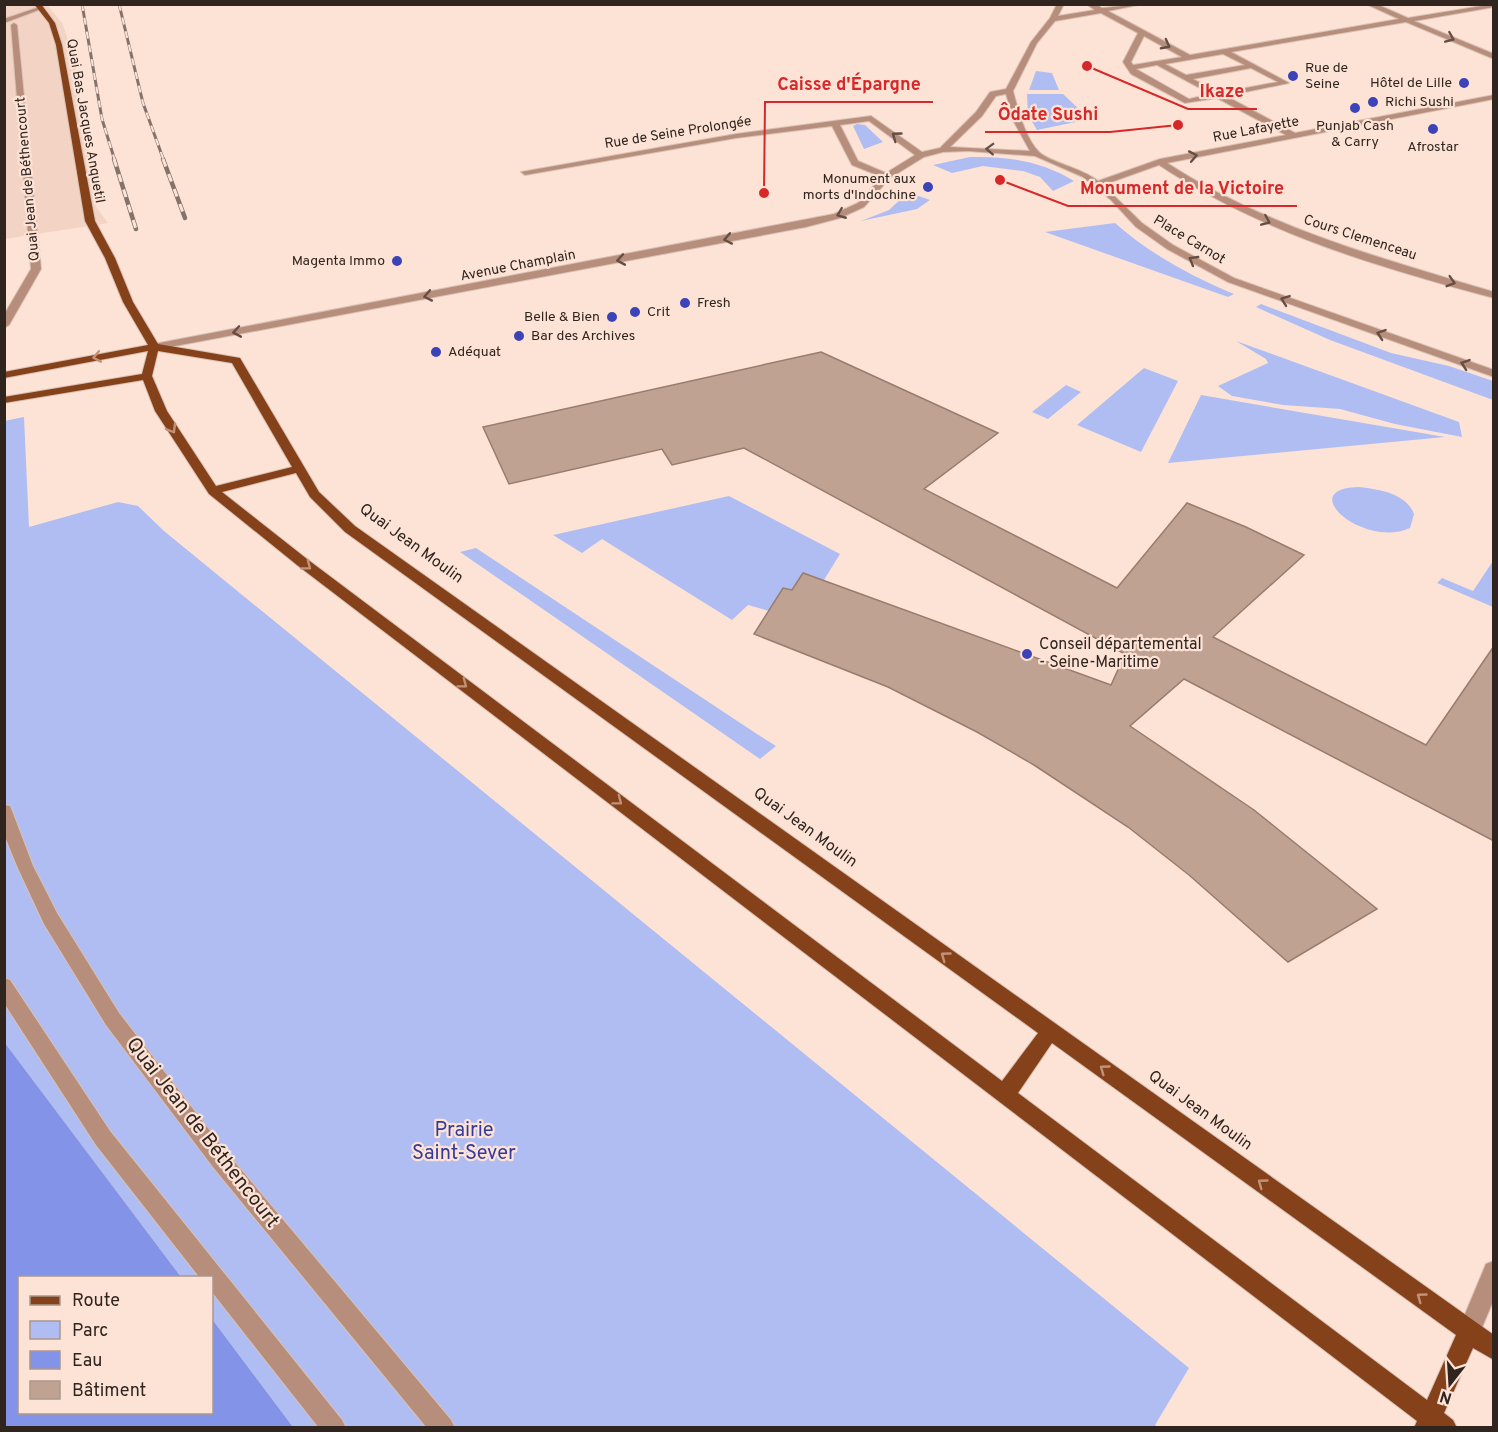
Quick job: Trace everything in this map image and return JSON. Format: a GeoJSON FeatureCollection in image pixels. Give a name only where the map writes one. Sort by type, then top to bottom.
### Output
{"type":"FeatureCollection","features":[{"type":"Feature","properties":{"kind":"main road","name":"Quai Bas Jacques Anquetil"},"geometry":{"type":"LineString","coordinates":[[39,7],[52,23],[59,45],[90,221],[100,238],[128,302],[154,346]]}},
{"type":"Feature","properties":{"kind":"main road"},"geometry":{"type":"LineString","coordinates":[[4,375],[154,346],[147,376],[161,411],[213,491],[302,562],[1005,1094],[1434,1424],[1469,1330]]}},
{"type":"Feature","properties":{"kind":"main road","name":"Quai Jean Moulin"},"geometry":{"type":"LineString","coordinates":[[154,346],[236,360],[314,494],[350,529],[1494,1349]]}},
{"type":"Feature","properties":{"kind":"main road"},"geometry":{"type":"LineString","coordinates":[[4,400],[147,376]]}},
{"type":"Feature","properties":{"kind":"main road"},"geometry":{"type":"LineString","coordinates":[[213,491],[298,469]]}},
{"type":"Feature","properties":{"kind":"main road"},"geometry":{"type":"LineString","coordinates":[[1005,1094],[1050,1031]]}},
{"type":"Feature","properties":{"kind":"street"},"geometry":{"type":"LineString","coordinates":[[1036,154],[1018,122],[1008,91],[1034,42],[1053,19],[1061,4]]}},
{"type":"Feature","properties":{"kind":"street"},"geometry":{"type":"LineString","coordinates":[[1089,4],[1190,58]]}},
{"type":"Feature","properties":{"kind":"street"},"geometry":{"type":"LineString","coordinates":[[1053,19],[1140,4]]}},
{"type":"Feature","properties":{"kind":"street"},"geometry":{"type":"LineString","coordinates":[[1369,4],[1494,57]]}},
{"type":"Feature","properties":{"kind":"street"},"geometry":{"type":"LineString","coordinates":[[1129,68],[1494,5]]}},
{"type":"Feature","properties":{"kind":"street","name":"Quai Bas Jacques Anquetil"},"geometry":{"type":"LineString","coordinates":[[9,23],[39,7]]}},
{"type":"Feature","properties":{"kind":"street","name":"Quai Jean de Béthencourt"},"geometry":{"type":"LineString","coordinates":[[4,325],[36,269],[9,23]]}},
{"type":"Feature","properties":{"kind":"street"},"geometry":{"type":"LineString","coordinates":[[1142,32],[1127,62],[1129,68],[1188,102],[1285,83],[1225,52]]}},
{"type":"Feature","properties":{"kind":"street"},"geometry":{"type":"LineString","coordinates":[[1158,63],[1216,97],[1294,136]]}},
{"type":"Feature","properties":{"kind":"street"},"geometry":{"type":"LineString","coordinates":[[1183,78],[1252,66]]}},
{"type":"Feature","properties":{"kind":"street"},"geometry":{"type":"LineString","coordinates":[[943,150],[979,114],[993,94],[1008,91]]}},
{"type":"Feature","properties":{"kind":"street","name":"Rue Lafayette"},"geometry":{"type":"LineString","coordinates":[[1097,184],[1160,162],[1494,97]]}},
{"type":"Feature","properties":{"kind":"street","name":"Rue de Seine Prolongée"},"geometry":{"type":"LineString","coordinates":[[525,172],[736,136],[871,118],[921,155]]}},
{"type":"Feature","properties":{"kind":"street"},"geometry":{"type":"LineString","coordinates":[[835,123],[855,163],[887,176]]}},
{"type":"Feature","properties":{"kind":"street","name":"Place Carnot"},"geometry":{"type":"LineString","coordinates":[[877,189],[887,176],[921,155],[943,150],[994,149],[1036,154],[1071,167],[1097,184],[1114,198],[1127,216],[1170,248],[1232,280],[1494,374]]}},
{"type":"Feature","properties":{"kind":"street","name":"Cours Clemenceau"},"geometry":{"type":"LineString","coordinates":[[1160,162],[1192,186],[1297,234],[1494,296]]}},
{"type":"Feature","properties":{"kind":"street","name":"Avenue Champlain"},"geometry":{"type":"LineString","coordinates":[[154,346],[806,224],[837,216],[861,205],[877,189]]}},
{"type":"Feature","properties":{"kind":"street","name":"Quai Jean de Béthencourt"},"geometry":{"type":"LineString","coordinates":[[4,811],[52,921],[107,1012],[173,1103],[443,1428]]}},
{"type":"Feature","properties":{"kind":"street"},"geometry":{"type":"LineString","coordinates":[[4,986],[103,1138],[213,1276]]}},
{"type":"Feature","properties":{"kind":"street"},"geometry":{"type":"LineString","coordinates":[[1469,1330],[1494,1272]]}},
{"type":"Feature","properties":{"kind":"street"},"geometry":{"type":"LineString","coordinates":[[213,1276],[334,1428]]}},
{"type":"Feature","properties":{"kind":"shaded area"},"geometry":{"type":"Polygon","coordinates":[[[5,5],[47,5],[62,23],[74,57],[96,207],[108,223],[5,239],[5,5]]]}},
{"type":"Feature","properties":{"kind":"green space"},"geometry":{"type":"Polygon","coordinates":[[[1036,71],[1052,73],[1059,90],[1029,90],[1036,71]]]}},
{"type":"Feature","properties":{"kind":"green space"},"geometry":{"type":"Polygon","coordinates":[[[1027,94],[1063,94],[1082,112],[1067,115],[1076,122],[1037,130],[1028,115],[1027,94]]]}},
{"type":"Feature","properties":{"kind":"green space"},"geometry":{"type":"Polygon","coordinates":[[[865,125],[883,142],[864,149],[853,126],[865,125]]]}},
{"type":"Feature","properties":{"kind":"green space"},"geometry":{"type":"Polygon","coordinates":[[[970,157],[1011,159],[1037,164],[1074,181],[1053,191],[1040,177],[1023,171],[983,166],[952,173],[933,165],[970,157]]]}},
{"type":"Feature","properties":{"kind":"green space"},"geometry":{"type":"Polygon","coordinates":[[[913,194],[930,200],[917,209],[861,221],[889,210],[905,195],[913,194]]]}},
{"type":"Feature","properties":{"kind":"green space"},"geometry":{"type":"Polygon","coordinates":[[[1115,223],[1142,245],[1172,263],[1234,294],[1228,297],[1045,232],[1115,223]]]}},
{"type":"Feature","properties":{"kind":"green space"},"geometry":{"type":"Polygon","coordinates":[[[1261,304],[1391,353],[1449,366],[1493,381],[1493,400],[1330,340],[1256,307],[1261,304]]]}},
{"type":"Feature","properties":{"kind":"green space"},"geometry":{"type":"Polygon","coordinates":[[[1236,341],[1459,422],[1462,437],[1395,424],[1340,409],[1283,405],[1232,396],[1218,386],[1268,363],[1266,359],[1236,341]]]}},
{"type":"Feature","properties":{"kind":"green space"},"geometry":{"type":"Polygon","coordinates":[[[1144,368],[1178,381],[1141,452],[1077,425],[1144,368]]]}},
{"type":"Feature","properties":{"kind":"green space"},"geometry":{"type":"Polygon","coordinates":[[[1066,385],[1081,392],[1048,419],[1032,412],[1066,385]]]}},
{"type":"Feature","properties":{"kind":"green space"},"geometry":{"type":"Polygon","coordinates":[[[1201,395],[1445,437],[1168,463],[1201,395]]]}},
{"type":"Feature","properties":{"kind":"green space","name":"Prairie Saint-Sever"},"geometry":{"type":"Polygon","coordinates":[[[24,417],[29,527],[118,502],[138,506],[164,531],[1189,1368],[1155,1425],[1158,1427],[293,1427],[213,1320],[213,1276],[180,1276],[5,1043],[4,421],[24,417]]]}},
{"type":"Feature","properties":{"kind":"green space"},"geometry":{"type":"Polygon","coordinates":[[[1358,487],[1391,493],[1405,501],[1414,514],[1410,528],[1392,532],[1373,531],[1356,525],[1343,516],[1334,506],[1333,497],[1340,490],[1358,487]]]}},
{"type":"Feature","properties":{"kind":"green space"},"geometry":{"type":"Polygon","coordinates":[[[729,496],[840,554],[824,580],[803,573],[792,590],[783,589],[769,611],[748,605],[732,620],[602,539],[582,553],[553,535],[729,496]]]}},
{"type":"Feature","properties":{"kind":"green space"},"geometry":{"type":"Polygon","coordinates":[[[476,548],[776,746],[760,759],[460,552],[476,548]]]}},
{"type":"Feature","properties":{"kind":"green space"},"geometry":{"type":"Polygon","coordinates":[[[1493,561],[1493,607],[1437,583],[1442,578],[1473,591],[1493,561]]]}},
{"type":"Feature","properties":{"kind":"water"},"geometry":{"type":"Polygon","coordinates":[[[5,1043],[180,1276],[18,1276],[18,1414],[213,1414],[213,1320],[293,1427],[5,1427],[5,1043]]]}},
{"type":"Feature","properties":{"kind":"building","name":"Conseil départemental - Seine-Maritime"},"geometry":{"type":"Polygon","coordinates":[[[821,352],[998,433],[924,489],[1117,588],[1187,503],[1246,527],[1304,555],[1213,637],[1426,745],[1494,646],[1494,841],[1184,679],[1130,726],[1254,810],[1377,909],[1288,962],[1189,875],[1128,827],[1034,765],[977,732],[888,687],[754,634],[783,588],[792,590],[803,573],[1111,685],[1125,654],[744,448],[672,465],[662,449],[509,484],[483,427],[821,352]]]}},
{"type":"Feature","properties":{"kind":"railway"},"geometry":{"type":"LineString","coordinates":[[82,4],[102,119],[115,161]]}},
{"type":"Feature","properties":{"kind":"railway"},"geometry":{"type":"LineString","coordinates":[[119,4],[143,103],[164,161]]}},
{"type":"Feature","properties":{"kind":"railway"},"geometry":{"type":"LineString","coordinates":[[114,159],[136,229]]}},
{"type":"Feature","properties":{"kind":"railway"},"geometry":{"type":"LineString","coordinates":[[163,159],[185,218]]}},
{"type":"Feature","properties":{"kind":"place","name":"Ikaze"},"geometry":{"type":"Point","coordinates":[1087,66]}},
{"type":"Feature","properties":{"kind":"place","name":"Rue de Seine"},"geometry":{"type":"Point","coordinates":[1293,76]}},
{"type":"Feature","properties":{"kind":"place","name":"Hôtel de Lille"},"geometry":{"type":"Point","coordinates":[1464,83]}},
{"type":"Feature","properties":{"kind":"place","name":"Richi Sushi"},"geometry":{"type":"Point","coordinates":[1373,102]}},
{"type":"Feature","properties":{"kind":"place","name":"Punjab Cash & Carry"},"geometry":{"type":"Point","coordinates":[1355,108]}},
{"type":"Feature","properties":{"kind":"place","name":"Ôdate Sushi"},"geometry":{"type":"Point","coordinates":[1178,125]}},
{"type":"Feature","properties":{"kind":"place","name":"Afrostar"},"geometry":{"type":"Point","coordinates":[1433,129]}},
{"type":"Feature","properties":{"kind":"place","name":"Monument de la Victoire"},"geometry":{"type":"Point","coordinates":[1000,180]}},
{"type":"Feature","properties":{"kind":"place","name":"Monument aux morts d'Indochine"},"geometry":{"type":"Point","coordinates":[928,187]}},
{"type":"Feature","properties":{"kind":"place","name":"Caisse d'Épargne"},"geometry":{"type":"Point","coordinates":[764,193]}},
{"type":"Feature","properties":{"kind":"place","name":"Magenta Immo"},"geometry":{"type":"Point","coordinates":[397,261]}},
{"type":"Feature","properties":{"kind":"place","name":"Fresh"},"geometry":{"type":"Point","coordinates":[685,303]}},
{"type":"Feature","properties":{"kind":"place","name":"Crit"},"geometry":{"type":"Point","coordinates":[635,312]}},
{"type":"Feature","properties":{"kind":"place","name":"Belle & Bien"},"geometry":{"type":"Point","coordinates":[612,317]}},
{"type":"Feature","properties":{"kind":"place","name":"Bar des Archives"},"geometry":{"type":"Point","coordinates":[519,336]}},
{"type":"Feature","properties":{"kind":"place","name":"Adéquat"},"geometry":{"type":"Point","coordinates":[436,352]}},
{"type":"Feature","properties":{"kind":"place","name":"Conseil départemental - Seine-Maritime"},"geometry":{"type":"Point","coordinates":[1027,654]}}]}
